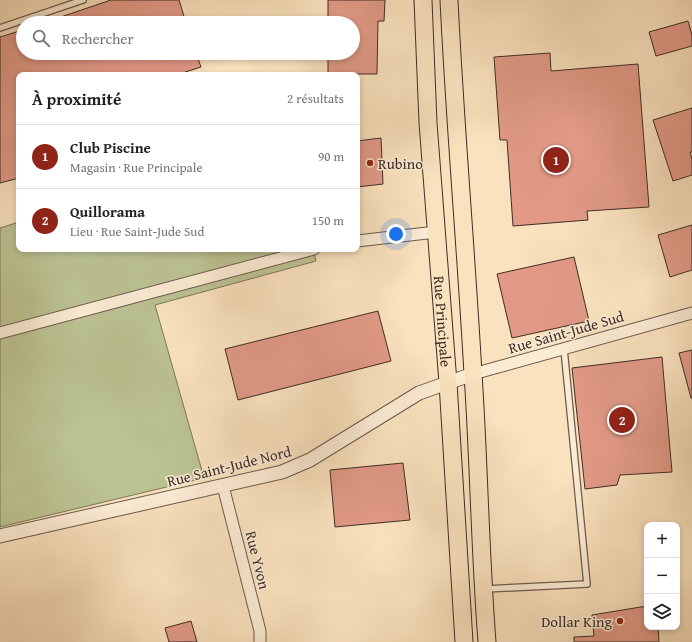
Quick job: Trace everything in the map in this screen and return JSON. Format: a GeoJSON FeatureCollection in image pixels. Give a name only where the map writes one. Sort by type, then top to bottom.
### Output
{"type":"FeatureCollection","features":[{"type":"Feature","properties":{"kind":"main road","name":"Rue Principale"},"geometry":{"type":"LineString","coordinates":[[423,0],[428,123],[448,383],[464,642]]}},
{"type":"Feature","properties":{"kind":"main road","name":"Rue Principale"},"geometry":{"type":"LineString","coordinates":[[449,0],[473,374],[483,589],[487,642]]}},
{"type":"Feature","properties":{"kind":"street"},"geometry":{"type":"LineString","coordinates":[[360,241],[436,232]]}},
{"type":"Feature","properties":{"kind":"street"},"geometry":{"type":"LineString","coordinates":[[0,333],[303,252]]}},
{"type":"Feature","properties":{"kind":"street","name":"Rue Saint-Jude Sud"},"geometry":{"type":"LineString","coordinates":[[448,383],[473,374],[692,313]]}},
{"type":"Feature","properties":{"kind":"street","name":"Rue Saint-Jude Nord"},"geometry":{"type":"LineString","coordinates":[[0,536],[282,472],[310,460],[419,393],[448,383]]}},
{"type":"Feature","properties":{"kind":"street","name":"Rue Yvon"},"geometry":{"type":"LineString","coordinates":[[223,486],[260,631],[260,642]]}},
{"type":"Feature","properties":{"kind":"lane"},"geometry":{"type":"LineString","coordinates":[[36,16],[83,0]]}},
{"type":"Feature","properties":{"kind":"lane"},"geometry":{"type":"LineString","coordinates":[[0,28],[16,23]]}},
{"type":"Feature","properties":{"kind":"lane"},"geometry":{"type":"LineString","coordinates":[[483,589],[587,584],[564,349]]}},
{"type":"Feature","properties":{"kind":"green space"},"geometry":{"type":"Polygon","coordinates":[[[16,223],[16,252],[314,252],[316,261],[155,305],[204,478],[0,527],[0,228],[16,223]]]}},
{"type":"Feature","properties":{"kind":"building"},"geometry":{"type":"Polygon","coordinates":[[[111,0],[179,0],[184,16],[64,16],[111,0]]]}},
{"type":"Feature","properties":{"kind":"building"},"geometry":{"type":"Polygon","coordinates":[[[328,0],[385,0],[384,21],[378,21],[377,74],[360,74],[360,72],[328,72],[328,60],[360,60],[360,16],[328,16],[328,0]]]}},
{"type":"Feature","properties":{"kind":"building"},"geometry":{"type":"Polygon","coordinates":[[[688,21],[692,35],[692,46],[656,56],[649,32],[688,21]]]}},
{"type":"Feature","properties":{"kind":"building"},"geometry":{"type":"Polygon","coordinates":[[[16,32],[16,60],[198,60],[201,67],[185,72],[16,72],[16,179],[0,183],[0,37],[16,32]]]}},
{"type":"Feature","properties":{"kind":"building"},"geometry":{"type":"Polygon","coordinates":[[[550,53],[551,71],[638,64],[649,207],[587,211],[588,220],[513,226],[507,140],[500,140],[494,57],[550,53]]]}},
{"type":"Feature","properties":{"kind":"building"},"geometry":{"type":"Polygon","coordinates":[[[692,108],[692,152],[690,152],[692,159],[692,175],[673,181],[653,120],[692,108]]]}},
{"type":"Feature","properties":{"kind":"building","name":"Rubino"},"geometry":{"type":"Polygon","coordinates":[[[381,138],[383,184],[360,187],[360,141],[381,138]]]}},
{"type":"Feature","properties":{"kind":"building"},"geometry":{"type":"Polygon","coordinates":[[[692,225],[692,270],[670,277],[658,235],[692,225]]]}},
{"type":"Feature","properties":{"kind":"building"},"geometry":{"type":"Polygon","coordinates":[[[574,257],[589,321],[512,338],[497,274],[574,257]]]}},
{"type":"Feature","properties":{"kind":"building"},"geometry":{"type":"Polygon","coordinates":[[[378,311],[391,361],[238,400],[225,349],[378,311]]]}},
{"type":"Feature","properties":{"kind":"building"},"geometry":{"type":"Polygon","coordinates":[[[692,350],[692,398],[691,398],[679,353],[692,350]]]}},
{"type":"Feature","properties":{"kind":"building"},"geometry":{"type":"Polygon","coordinates":[[[662,357],[672,472],[620,475],[617,485],[585,489],[572,368],[662,357]]]}},
{"type":"Feature","properties":{"kind":"building"},"geometry":{"type":"Polygon","coordinates":[[[403,463],[410,520],[335,527],[330,470],[403,463]]]}},
{"type":"Feature","properties":{"kind":"building","name":"Dollar King"},"geometry":{"type":"Polygon","coordinates":[[[644,606],[644,630],[658,630],[659,642],[574,642],[574,637],[594,636],[592,615],[644,606]]]}},
{"type":"Feature","properties":{"kind":"building"},"geometry":{"type":"Polygon","coordinates":[[[191,621],[197,642],[169,642],[165,628],[191,621]]]}},
{"type":"Feature","properties":{"kind":"place","name":"Club Piscine"},"geometry":{"type":"Point","coordinates":[556,160]}},
{"type":"Feature","properties":{"kind":"place","name":"Rubino"},"geometry":{"type":"Point","coordinates":[370,163]}},
{"type":"Feature","properties":{"kind":"place","name":"Quillorama"},"geometry":{"type":"Point","coordinates":[622,420]}},
{"type":"Feature","properties":{"kind":"place","name":"Dollar King"},"geometry":{"type":"Point","coordinates":[620,621]}}]}
